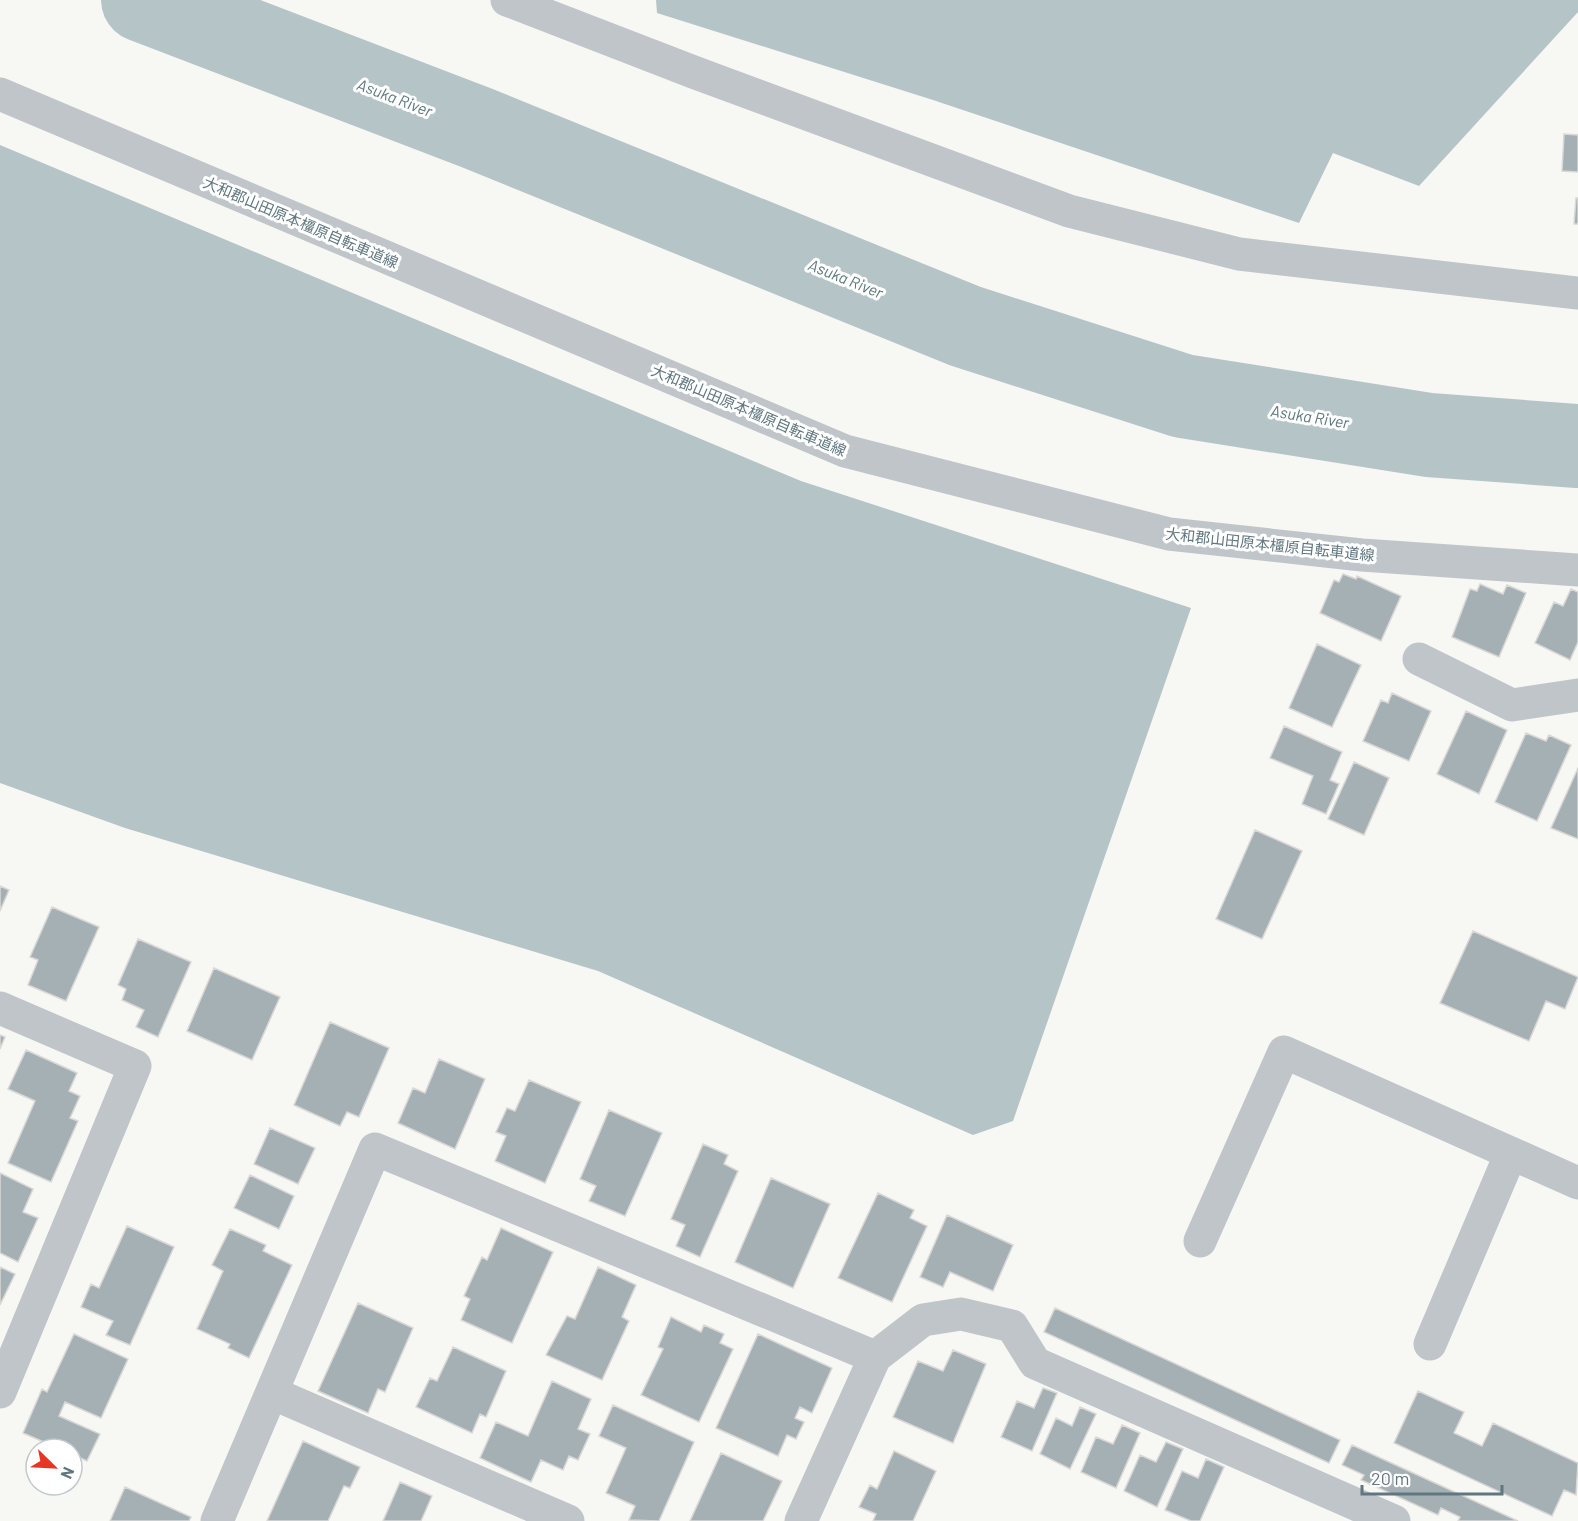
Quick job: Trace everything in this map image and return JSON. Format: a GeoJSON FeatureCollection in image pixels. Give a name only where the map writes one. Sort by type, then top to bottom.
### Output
{"type":"FeatureCollection","features":[{"type":"Feature","properties":{"kind":"street"},"geometry":{"type":"LineString","coordinates":[[507,0],[696,73],[1069,211],[1239,254],[1578,293]]}},
{"type":"Feature","properties":{"kind":"street","name":"大和郡山田原本橿原自転車道線"},"geometry":{"type":"LineString","coordinates":[[0,94],[844,451],[1168,534],[1362,555],[1578,570]]}},
{"type":"Feature","properties":{"kind":"street"},"geometry":{"type":"LineString","coordinates":[[1419,659],[1512,705],[1578,695]]}},
{"type":"Feature","properties":{"kind":"street"},"geometry":{"type":"LineString","coordinates":[[0,1008],[135,1066],[0,1392]]}},
{"type":"Feature","properties":{"kind":"street"},"geometry":{"type":"LineString","coordinates":[[1200,1241],[1284,1052],[1578,1183]]}},
{"type":"Feature","properties":{"kind":"street"},"geometry":{"type":"LineString","coordinates":[[217,1521],[375,1149],[875,1357]]}},
{"type":"Feature","properties":{"kind":"street"},"geometry":{"type":"LineString","coordinates":[[1430,1344],[1511,1153]]}},
{"type":"Feature","properties":{"kind":"street"},"geometry":{"type":"LineString","coordinates":[[801,1521],[875,1357],[923,1320],[960,1314],[1012,1326],[1035,1363],[1394,1521]]}},
{"type":"Feature","properties":{"kind":"street"},"geometry":{"type":"LineString","coordinates":[[272,1393],[568,1521]]}},
{"type":"Feature","properties":{"kind":"shaded area"},"geometry":{"type":"Polygon","coordinates":[[[656,0],[1578,0],[1578,12],[1419,186],[1333,153],[1299,223],[933,100],[657,13],[656,0]]]}},
{"type":"Feature","properties":{"kind":"shaded area"},"geometry":{"type":"Polygon","coordinates":[[[0,145],[801,481],[1191,608],[1013,1121],[973,1135],[598,971],[125,828],[0,783],[0,145]]]}},
{"type":"Feature","properties":{"kind":"building"},"geometry":{"type":"Polygon","coordinates":[[[1564,134],[1578,135],[1578,172],[1562,171],[1564,134]]]}},
{"type":"Feature","properties":{"kind":"building"},"geometry":{"type":"Polygon","coordinates":[[[1576,198],[1578,198],[1578,224],[1574,224],[1576,198]]]}},
{"type":"Feature","properties":{"kind":"building"},"geometry":{"type":"Polygon","coordinates":[[[1343,574],[1356,579],[1357,576],[1401,596],[1381,641],[1320,613],[1334,580],[1339,582],[1343,574]]]}},
{"type":"Feature","properties":{"kind":"building"},"geometry":{"type":"Polygon","coordinates":[[[1480,584],[1503,594],[1507,585],[1526,593],[1499,657],[1452,637],[1470,589],[1477,591],[1480,584]]]}},
{"type":"Feature","properties":{"kind":"building"},"geometry":{"type":"Polygon","coordinates":[[[1571,589],[1578,592],[1578,642],[1570,660],[1535,643],[1554,602],[1563,606],[1571,589]]]}},
{"type":"Feature","properties":{"kind":"building"},"geometry":{"type":"Polygon","coordinates":[[[1317,644],[1361,665],[1332,727],[1289,708],[1317,644]]]}},
{"type":"Feature","properties":{"kind":"building"},"geometry":{"type":"Polygon","coordinates":[[[1392,693],[1431,711],[1409,761],[1363,741],[1381,700],[1388,703],[1392,693]]]}},
{"type":"Feature","properties":{"kind":"building"},"geometry":{"type":"Polygon","coordinates":[[[1466,711],[1507,730],[1479,794],[1437,774],[1466,711]]]}},
{"type":"Feature","properties":{"kind":"building"},"geometry":{"type":"Polygon","coordinates":[[[1284,726],[1342,752],[1330,780],[1339,784],[1326,814],[1302,804],[1313,776],[1270,758],[1284,726]]]}},
{"type":"Feature","properties":{"kind":"building"},"geometry":{"type":"Polygon","coordinates":[[[1526,733],[1546,741],[1549,735],[1571,745],[1537,821],[1495,802],[1526,733]]]}},
{"type":"Feature","properties":{"kind":"building"},"geometry":{"type":"Polygon","coordinates":[[[1354,762],[1389,778],[1364,835],[1328,819],[1354,762]]]}},
{"type":"Feature","properties":{"kind":"building"},"geometry":{"type":"Polygon","coordinates":[[[1578,768],[1578,839],[1551,828],[1578,768]]]}},
{"type":"Feature","properties":{"kind":"building"},"geometry":{"type":"Polygon","coordinates":[[[1255,830],[1302,851],[1262,939],[1216,919],[1255,830]]]}},
{"type":"Feature","properties":{"kind":"building"},"geometry":{"type":"Polygon","coordinates":[[[0,886],[9,890],[0,911],[0,886]]]}},
{"type":"Feature","properties":{"kind":"building"},"geometry":{"type":"Polygon","coordinates":[[[52,907],[99,927],[66,1001],[28,985],[38,960],[30,957],[52,907]]]}},
{"type":"Feature","properties":{"kind":"building"},"geometry":{"type":"Polygon","coordinates":[[[1473,931],[1578,977],[1565,1009],[1546,1001],[1529,1041],[1440,1003],[1473,931]]]}},
{"type":"Feature","properties":{"kind":"building"},"geometry":{"type":"Polygon","coordinates":[[[138,939],[191,962],[158,1037],[136,1027],[144,1010],[122,1000],[126,989],[118,985],[138,939]]]}},
{"type":"Feature","properties":{"kind":"building"},"geometry":{"type":"Polygon","coordinates":[[[214,968],[280,997],[252,1060],[187,1031],[214,968]]]}},
{"type":"Feature","properties":{"kind":"building"},"geometry":{"type":"Polygon","coordinates":[[[330,1022],[389,1048],[359,1117],[347,1112],[340,1126],[294,1105],[330,1022]]]}},
{"type":"Feature","properties":{"kind":"building"},"geometry":{"type":"Polygon","coordinates":[[[0,1035],[5,1037],[0,1049],[0,1035]]]}},
{"type":"Feature","properties":{"kind":"building"},"geometry":{"type":"Polygon","coordinates":[[[26,1050],[77,1073],[69,1091],[80,1096],[70,1118],[78,1121],[51,1182],[8,1163],[35,1101],[8,1089],[26,1050]]]}},
{"type":"Feature","properties":{"kind":"building"},"geometry":{"type":"Polygon","coordinates":[[[439,1059],[485,1079],[455,1149],[398,1123],[413,1088],[425,1093],[439,1059]]]}},
{"type":"Feature","properties":{"kind":"building"},"geometry":{"type":"Polygon","coordinates":[[[529,1080],[581,1102],[545,1183],[495,1161],[506,1136],[496,1132],[507,1108],[515,1111],[529,1080]]]}},
{"type":"Feature","properties":{"kind":"building"},"geometry":{"type":"Polygon","coordinates":[[[609,1110],[662,1133],[625,1216],[589,1201],[596,1186],[580,1179],[609,1110]]]}},
{"type":"Feature","properties":{"kind":"building"},"geometry":{"type":"Polygon","coordinates":[[[270,1128],[315,1148],[298,1184],[254,1164],[270,1128]]]}},
{"type":"Feature","properties":{"kind":"building"},"geometry":{"type":"Polygon","coordinates":[[[703,1144],[728,1155],[724,1164],[738,1171],[700,1257],[676,1246],[685,1225],[671,1219],[703,1144]]]}},
{"type":"Feature","properties":{"kind":"building"},"geometry":{"type":"Polygon","coordinates":[[[0,1173],[33,1189],[23,1212],[38,1218],[18,1262],[0,1253],[0,1173]]]}},
{"type":"Feature","properties":{"kind":"building"},"geometry":{"type":"Polygon","coordinates":[[[250,1175],[294,1196],[279,1229],[234,1208],[250,1175]]]}},
{"type":"Feature","properties":{"kind":"building"},"geometry":{"type":"Polygon","coordinates":[[[771,1178],[830,1204],[793,1288],[735,1262],[771,1178]]]}},
{"type":"Feature","properties":{"kind":"building"},"geometry":{"type":"Polygon","coordinates":[[[878,1193],[914,1210],[910,1218],[927,1226],[892,1302],[838,1278],[878,1193]]]}},
{"type":"Feature","properties":{"kind":"building"},"geometry":{"type":"Polygon","coordinates":[[[947,1215],[1013,1245],[993,1291],[950,1272],[943,1287],[920,1277],[947,1215]]]}},
{"type":"Feature","properties":{"kind":"building"},"geometry":{"type":"Polygon","coordinates":[[[127,1226],[174,1247],[130,1345],[106,1335],[113,1321],[81,1307],[91,1284],[99,1288],[127,1226]]]}},
{"type":"Feature","properties":{"kind":"building"},"geometry":{"type":"Polygon","coordinates":[[[501,1228],[553,1252],[512,1343],[461,1320],[470,1299],[464,1296],[482,1257],[487,1260],[501,1228]]]}},
{"type":"Feature","properties":{"kind":"building"},"geometry":{"type":"Polygon","coordinates":[[[230,1229],[266,1245],[263,1251],[292,1265],[249,1358],[228,1348],[230,1344],[197,1329],[223,1271],[212,1265],[230,1229]]]}},
{"type":"Feature","properties":{"kind":"building"},"geometry":{"type":"Polygon","coordinates":[[[0,1267],[15,1274],[0,1305],[0,1267]]]}},
{"type":"Feature","properties":{"kind":"building"},"geometry":{"type":"Polygon","coordinates":[[[598,1267],[636,1285],[622,1317],[629,1321],[602,1380],[546,1355],[567,1316],[575,1319],[598,1267]]]}},
{"type":"Feature","properties":{"kind":"building"},"geometry":{"type":"Polygon","coordinates":[[[358,1303],[413,1328],[385,1392],[378,1389],[368,1413],[318,1391],[358,1303]]]}},
{"type":"Feature","properties":{"kind":"building"},"geometry":{"type":"Polygon","coordinates":[[[1055,1308],[1340,1440],[1329,1463],[1044,1332],[1055,1308]]]}},
{"type":"Feature","properties":{"kind":"building"},"geometry":{"type":"Polygon","coordinates":[[[671,1317],[701,1332],[704,1325],[724,1334],[720,1343],[733,1349],[699,1422],[641,1395],[663,1349],[658,1347],[671,1317]]]}},
{"type":"Feature","properties":{"kind":"building"},"geometry":{"type":"Polygon","coordinates":[[[74,1334],[128,1359],[101,1418],[65,1402],[59,1416],[100,1434],[87,1461],[84,1460],[84,1437],[32,1437],[23,1433],[42,1389],[47,1392],[74,1334]]]}},
{"type":"Feature","properties":{"kind":"building"},"geometry":{"type":"Polygon","coordinates":[[[758,1334],[832,1368],[812,1413],[800,1407],[795,1418],[804,1422],[796,1439],[787,1435],[778,1456],[716,1428],[758,1334]]]}},
{"type":"Feature","properties":{"kind":"building"},"geometry":{"type":"Polygon","coordinates":[[[453,1347],[506,1371],[486,1417],[480,1414],[472,1433],[416,1407],[430,1378],[437,1381],[453,1347]]]}},
{"type":"Feature","properties":{"kind":"building"},"geometry":{"type":"Polygon","coordinates":[[[953,1350],[986,1364],[953,1443],[893,1417],[918,1361],[943,1371],[953,1350]]]}},
{"type":"Feature","properties":{"kind":"building"},"geometry":{"type":"Polygon","coordinates":[[[552,1381],[591,1399],[578,1429],[590,1434],[578,1460],[569,1456],[563,1470],[541,1460],[531,1482],[480,1458],[496,1422],[528,1436],[552,1381]]]}},
{"type":"Feature","properties":{"kind":"building"},"geometry":{"type":"Polygon","coordinates":[[[1043,1388],[1057,1393],[1032,1451],[1001,1437],[1017,1401],[1034,1408],[1043,1388]]]}},
{"type":"Feature","properties":{"kind":"building"},"geometry":{"type":"Polygon","coordinates":[[[1418,1391],[1464,1412],[1454,1433],[1482,1446],[1493,1423],[1578,1463],[1576,1495],[1564,1490],[1552,1516],[1394,1443],[1418,1391]]]}},
{"type":"Feature","properties":{"kind":"building"},"geometry":{"type":"Polygon","coordinates":[[[613,1405],[694,1442],[659,1521],[629,1520],[635,1506],[606,1493],[626,1448],[599,1436],[613,1405]]]}},
{"type":"Feature","properties":{"kind":"building"},"geometry":{"type":"Polygon","coordinates":[[[1080,1407],[1096,1414],[1070,1469],[1040,1454],[1056,1418],[1072,1426],[1080,1407]]]}},
{"type":"Feature","properties":{"kind":"building"},"geometry":{"type":"Polygon","coordinates":[[[1122,1425],[1140,1433],[1116,1488],[1081,1472],[1096,1437],[1113,1444],[1122,1425]]]}},
{"type":"Feature","properties":{"kind":"building"},"geometry":{"type":"Polygon","coordinates":[[[303,1441],[360,1467],[350,1488],[344,1486],[328,1521],[267,1521],[303,1441]]]}},
{"type":"Feature","properties":{"kind":"building"},"geometry":{"type":"Polygon","coordinates":[[[1166,1442],[1183,1449],[1157,1507],[1124,1491],[1140,1455],[1156,1462],[1166,1442]]]}},
{"type":"Feature","properties":{"kind":"building"},"geometry":{"type":"Polygon","coordinates":[[[1352,1445],[1518,1521],[1458,1521],[1460,1517],[1441,1508],[1438,1515],[1361,1480],[1364,1475],[1342,1465],[1352,1445]]]}},
{"type":"Feature","properties":{"kind":"building"},"geometry":{"type":"Polygon","coordinates":[[[894,1451],[936,1471],[913,1521],[873,1521],[876,1514],[859,1507],[870,1485],[877,1489],[894,1451]]]}},
{"type":"Feature","properties":{"kind":"building"},"geometry":{"type":"Polygon","coordinates":[[[721,1453],[782,1481],[763,1521],[690,1521],[721,1453]]]}},
{"type":"Feature","properties":{"kind":"building"},"geometry":{"type":"Polygon","coordinates":[[[1206,1459],[1224,1467],[1200,1521],[1191,1521],[1165,1510],[1182,1471],[1198,1478],[1206,1459]]]}},
{"type":"Feature","properties":{"kind":"building"},"geometry":{"type":"Polygon","coordinates":[[[400,1482],[432,1496],[421,1521],[383,1521],[400,1482]]]}},
{"type":"Feature","properties":{"kind":"building"},"geometry":{"type":"Polygon","coordinates":[[[125,1487],[191,1517],[189,1521],[110,1521],[125,1487]]]}},
{"type":"Feature","properties":{"kind":"waterway","name":"Asuka River"},"geometry":{"type":"LineString","coordinates":[[143,0],[477,128],[965,326],[1183,396],[1429,435],[1578,446]]}}]}
